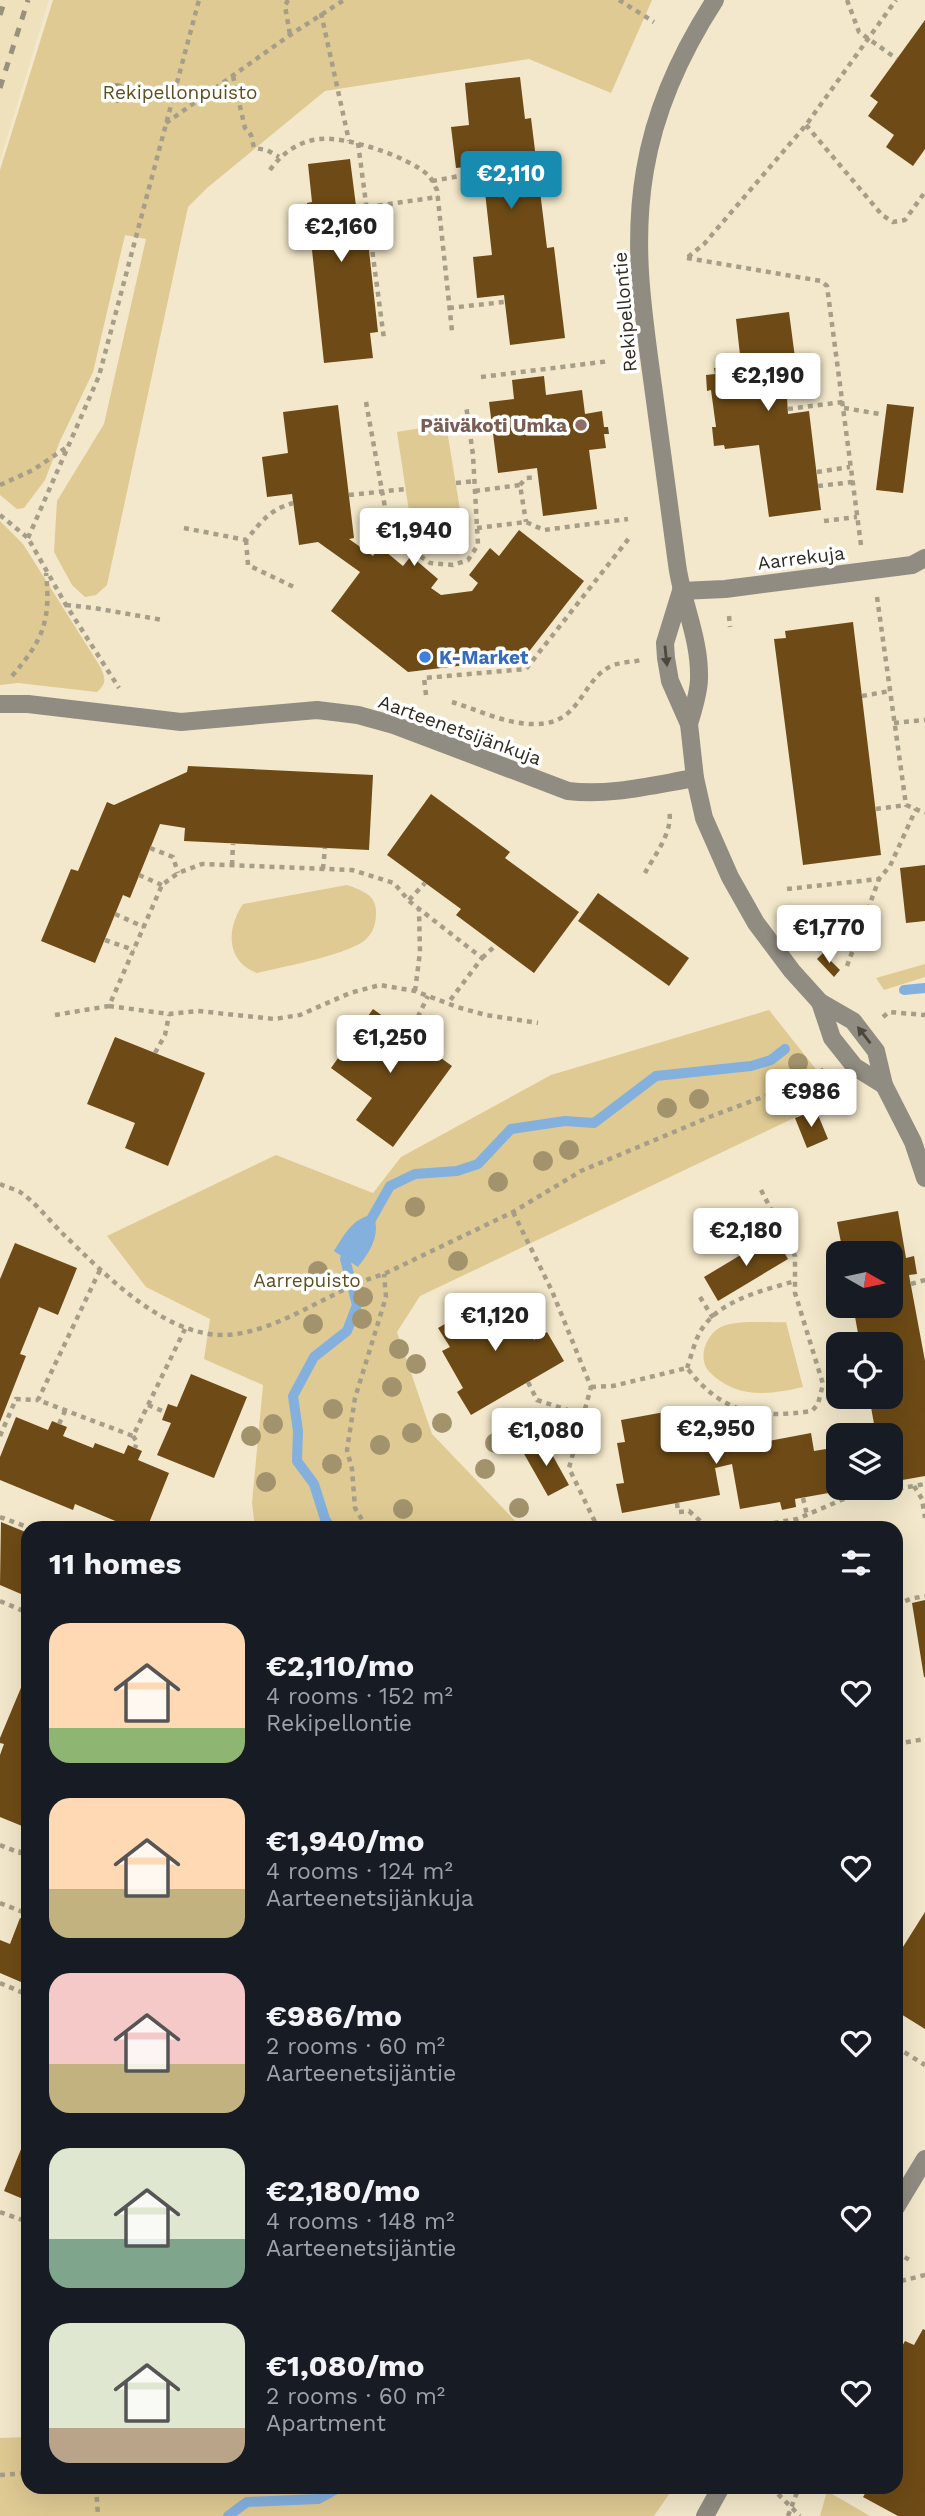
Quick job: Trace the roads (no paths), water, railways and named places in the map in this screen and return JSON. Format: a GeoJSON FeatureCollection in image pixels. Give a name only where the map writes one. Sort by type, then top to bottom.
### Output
{"type":"FeatureCollection","features":[{"type":"Feature","properties":{"kind":"street","name":"Rekipellontie"},"geometry":{"type":"LineString","coordinates":[[689,724],[699,681],[698,656],[681,590],[639,281],[639,228],[645,169],[665,98],[693,35],[715,0]]}},
{"type":"Feature","properties":{"kind":"street","name":"Aarrekuja"},"geometry":{"type":"LineString","coordinates":[[681,590],[725,589],[912,565],[925,558]]}},
{"type":"Feature","properties":{"kind":"street","name":"Rekipellontie"},"geometry":{"type":"LineString","coordinates":[[681,590],[665,650],[670,681],[689,724],[695,778],[704,818],[730,877],[757,923],[792,971],[820,1002]]}},
{"type":"Feature","properties":{"kind":"street","name":"Aarteenetsijänkuja"},"geometry":{"type":"LineString","coordinates":[[0,705],[28,704],[181,722],[317,710],[358,715],[394,724],[568,791],[626,791],[695,778]]}},
{"type":"Feature","properties":{"kind":"street"},"geometry":{"type":"LineString","coordinates":[[820,1002],[832,1038],[855,1067],[884,1086]]}},
{"type":"Feature","properties":{"kind":"street"},"geometry":{"type":"LineString","coordinates":[[820,1002],[853,1021],[876,1051],[884,1086],[913,1142],[925,1176]]}},
{"type":"Feature","properties":{"kind":"street"},"geometry":{"type":"LineString","coordinates":[[903,2195],[925,2159]]}},
{"type":"Feature","properties":{"kind":"street"},"geometry":{"type":"LineString","coordinates":[[705,2516],[717,2494]]}},
{"type":"Feature","properties":{"kind":"water"},"geometry":{"type":"Polygon","coordinates":[[[367,1216],[375,1220],[376,1233],[369,1251],[358,1267],[334,1251],[351,1226],[367,1216]]]}},
{"type":"Feature","properties":{"kind":"waterway"},"geometry":{"type":"LineString","coordinates":[[904,990],[925,988]]}},
{"type":"Feature","properties":{"kind":"waterway"},"geometry":{"type":"LineString","coordinates":[[365,1230],[390,1186],[415,1174],[457,1171],[478,1164],[511,1129],[565,1121],[594,1123],[656,1076],[751,1066],[771,1060],[785,1049]]}},
{"type":"Feature","properties":{"kind":"waterway"},"geometry":{"type":"LineString","coordinates":[[326,1521],[314,1484],[297,1461],[298,1431],[293,1396],[314,1357],[347,1331],[357,1305],[345,1259],[351,1248]]}},
{"type":"Feature","properties":{"kind":"waterway"},"geometry":{"type":"LineString","coordinates":[[228,2516],[247,2502],[318,2499],[327,2494]]}},
{"type":"Feature","properties":{"kind":"railway"},"geometry":{"type":"LineString","coordinates":[[0,15],[5,0]]}},
{"type":"Feature","properties":{"kind":"railway"},"geometry":{"type":"LineString","coordinates":[[0,88],[28,0]]}},
{"type":"Feature","properties":{"kind":"place","name":"Päiväkoti Umka"},"geometry":{"type":"Point","coordinates":[581,425]}},
{"type":"Feature","properties":{"kind":"place","name":"K-Market"},"geometry":{"type":"Point","coordinates":[425,657]}},
{"type":"Feature","properties":{"kind":"park label","name":"Rekipellonpuisto"},"geometry":{"type":"Point","coordinates":[180,92]}},
{"type":"Feature","properties":{"kind":"park label","name":"Aarrepuisto"},"geometry":{"type":"Point","coordinates":[307,1280]}}]}
